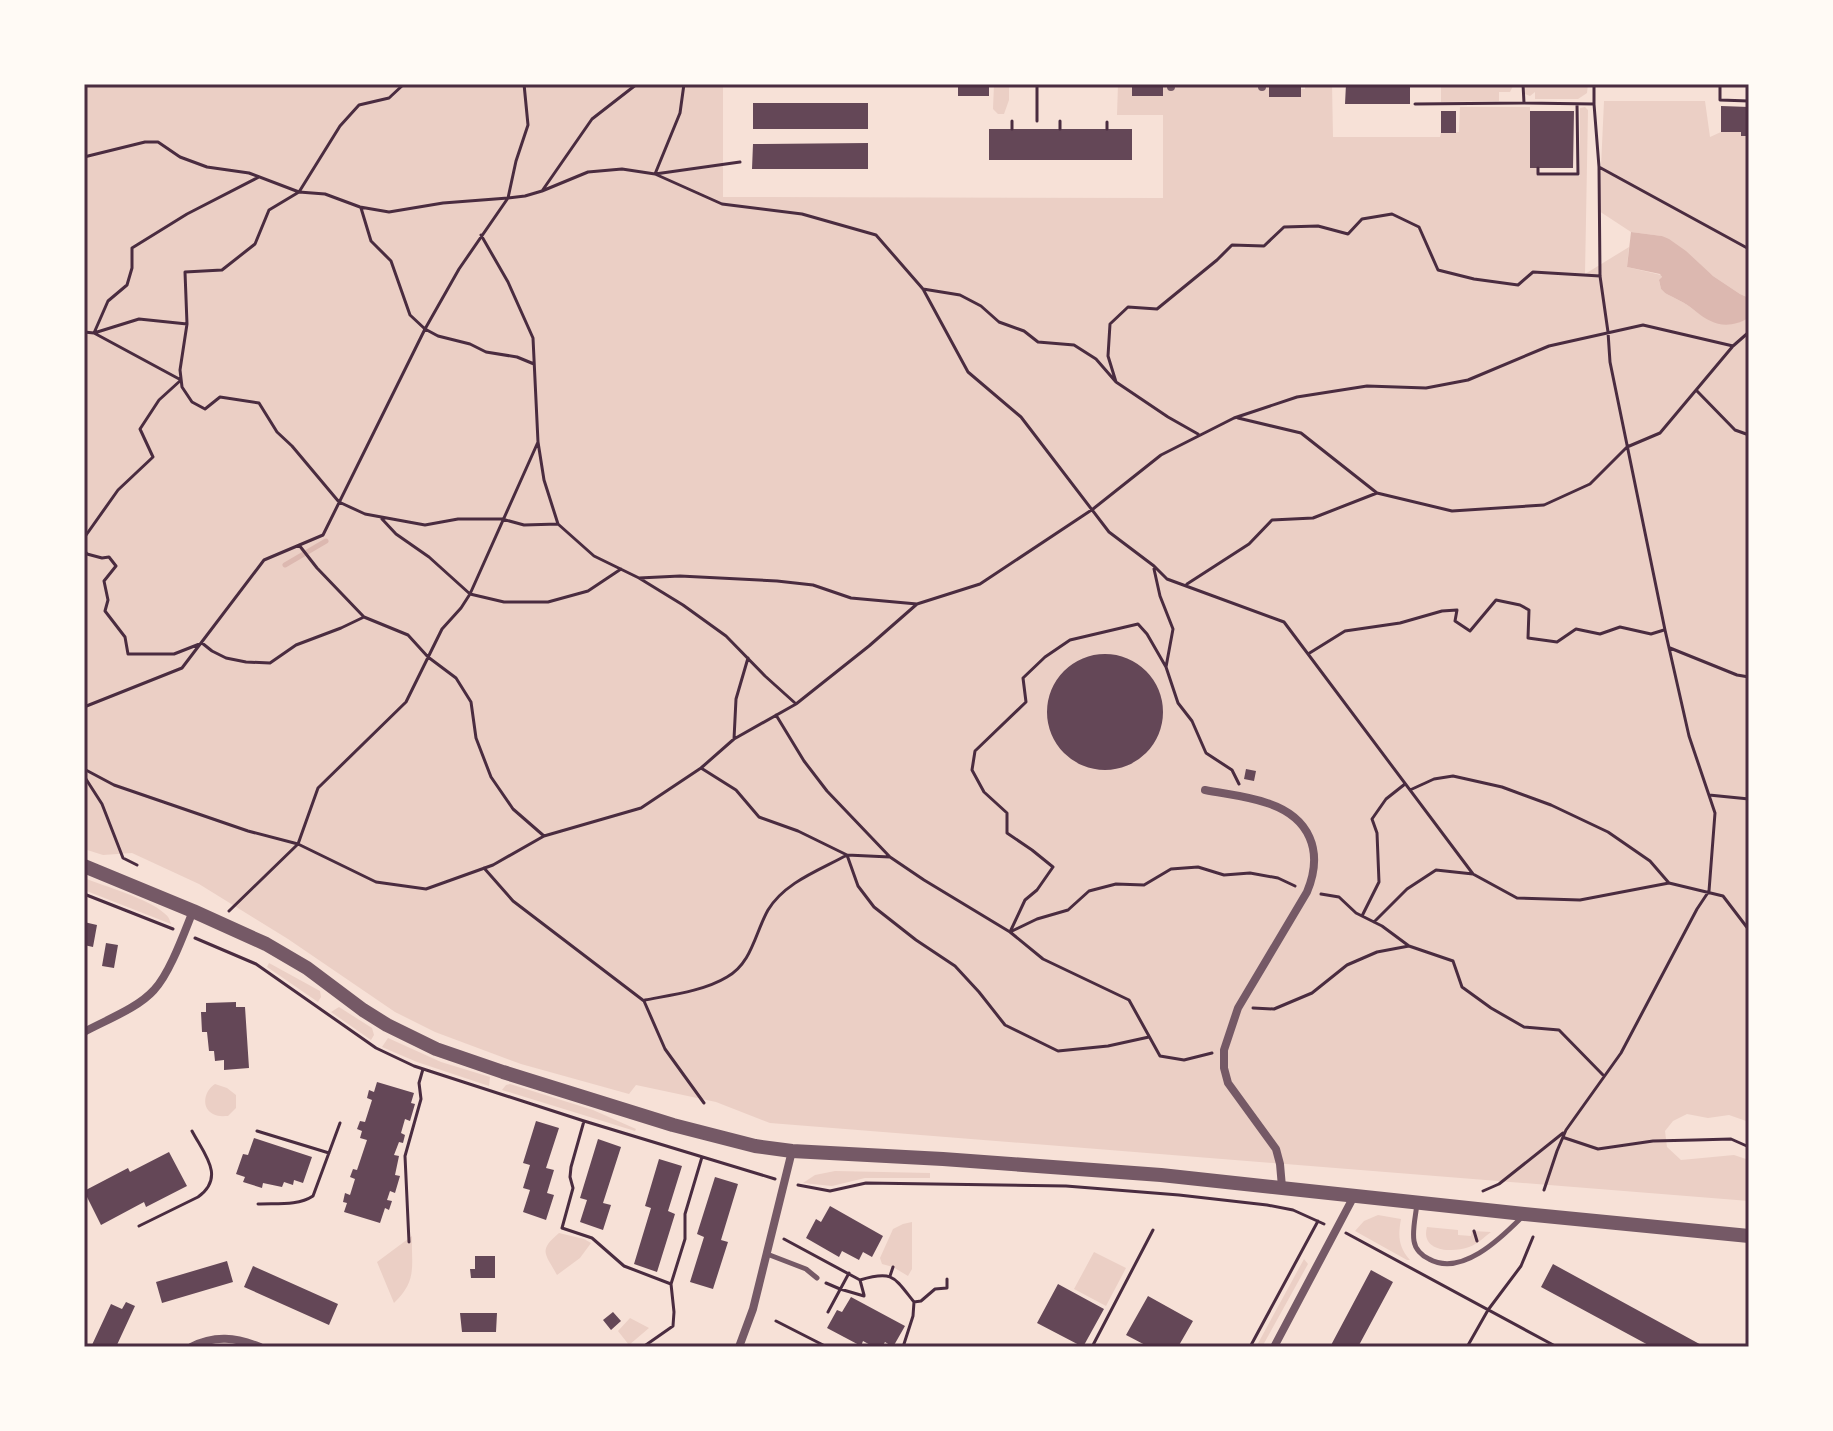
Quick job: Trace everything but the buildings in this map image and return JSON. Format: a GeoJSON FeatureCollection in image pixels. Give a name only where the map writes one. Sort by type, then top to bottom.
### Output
{"type":"FeatureCollection","features":[{"type":"Feature","properties":{"kind":"street"},"geometry":{"type":"LineString","coordinates":[[1205,790],[1266,802],[1283,809],[1296,818],[1313,842],[1315,855],[1307,892],[1238,1008],[1224,1050],[1228,1083],[1276,1149],[1282,1187]]}},
{"type":"Feature","properties":{"kind":"street"},"geometry":{"type":"LineString","coordinates":[[84,866],[193,911],[284,954],[363,1010],[436,1049],[673,1125],[755,1146],[792,1151],[1025,1164],[1282,1187],[1749,1236]]}},
{"type":"Feature","properties":{"kind":"street"},"geometry":{"type":"LineString","coordinates":[[84,1032],[155,989],[193,911]]}},
{"type":"Feature","properties":{"kind":"street"},"geometry":{"type":"LineString","coordinates":[[739,1347],[753,1309],[792,1151]]}},
{"type":"Feature","properties":{"kind":"street"},"geometry":{"type":"LineString","coordinates":[[1274,1347],[1355,1195]]}},
{"type":"Feature","properties":{"kind":"street"},"geometry":{"type":"LineString","coordinates":[[191,1347],[223,1338],[260,1347]]}},
{"type":"Feature","properties":{"kind":"lane"},"geometry":{"type":"LineString","coordinates":[[1417,1202],[1413,1237],[1415,1246],[1431,1261],[1445,1264],[1459,1262],[1480,1252],[1499,1239],[1524,1214]]}},
{"type":"Feature","properties":{"kind":"lane"},"geometry":{"type":"LineString","coordinates":[[767,1254],[806,1269],[817,1278]]}},
{"type":"Feature","properties":{"kind":"path"},"geometry":{"type":"LineString","coordinates":[[404,84],[389,98],[359,105],[340,126],[299,192],[269,210],[255,244],[222,270],[185,272],[187,324],[180,370],[182,387],[192,402],[205,409],[220,397],[259,403],[277,432],[339,502],[365,514],[425,525],[458,519],[502,519],[524,525],[558,524]]}},
{"type":"Feature","properties":{"kind":"path"},"geometry":{"type":"LineString","coordinates":[[84,707],[182,668],[264,560],[323,535],[425,329],[459,269],[508,198],[528,125],[524,84]]}},
{"type":"Feature","properties":{"kind":"path"},"geometry":{"type":"LineString","coordinates":[[542,191],[592,119],[637,84]]}},
{"type":"Feature","properties":{"kind":"path"},"geometry":{"type":"LineString","coordinates":[[655,174],[680,113],[684,84]]}},
{"type":"Feature","properties":{"kind":"path"},"geometry":{"type":"LineString","coordinates":[[1037,84],[1037,121]]}},
{"type":"Feature","properties":{"kind":"path"},"geometry":{"type":"LineString","coordinates":[[1523,84],[1524,103]]}},
{"type":"Feature","properties":{"kind":"path"},"geometry":{"type":"LineString","coordinates":[[1544,1190],[1566,1130],[1621,1053],[1709,891],[1715,813],[1689,736],[1610,362],[1600,276],[1599,167],[1594,84]]}},
{"type":"Feature","properties":{"kind":"path"},"geometry":{"type":"LineString","coordinates":[[1720,84],[1720,100],[1749,101]]}},
{"type":"Feature","properties":{"kind":"path"},"geometry":{"type":"LineString","coordinates":[[1415,104],[1594,104]]}},
{"type":"Feature","properties":{"kind":"path"},"geometry":{"type":"LineString","coordinates":[[1554,104],[1554,111]]}},
{"type":"Feature","properties":{"kind":"path"},"geometry":{"type":"LineString","coordinates":[[1538,168],[1538,174],[1578,174],[1577,104]]}},
{"type":"Feature","properties":{"kind":"path"},"geometry":{"type":"LineString","coordinates":[[1012,121],[1012,129]]}},
{"type":"Feature","properties":{"kind":"path"},"geometry":{"type":"LineString","coordinates":[[1060,121],[1060,129]]}},
{"type":"Feature","properties":{"kind":"path"},"geometry":{"type":"LineString","coordinates":[[1107,122],[1107,129]]}},
{"type":"Feature","properties":{"kind":"path"},"geometry":{"type":"LineString","coordinates":[[84,157],[145,142],[158,142],[180,157],[207,167],[249,173],[299,192],[325,194],[360,207],[389,212],[443,203],[525,196],[588,172],[622,169],[655,174],[722,204],[802,214],[876,235],[923,289],[968,372],[1021,417],[1109,532],[1167,579],[1284,622],[1473,874]]}},
{"type":"Feature","properties":{"kind":"path"},"geometry":{"type":"LineString","coordinates":[[655,174],[740,162]]}},
{"type":"Feature","properties":{"kind":"path"},"geometry":{"type":"LineString","coordinates":[[1599,167],[1749,249]]}},
{"type":"Feature","properties":{"kind":"path"},"geometry":{"type":"LineString","coordinates":[[94,333],[108,301],[127,285],[132,268],[132,248],[187,214],[259,177]]}},
{"type":"Feature","properties":{"kind":"path"},"geometry":{"type":"LineString","coordinates":[[360,207],[371,241],[391,261],[410,315],[425,329],[486,352],[517,357],[534,364]]}},
{"type":"Feature","properties":{"kind":"path"},"geometry":{"type":"LineString","coordinates":[[1116,382],[1108,356],[1110,324],[1128,307],[1157,309],[1232,245],[1264,246],[1284,227],[1318,226],[1348,234],[1362,219],[1392,214],[1419,227],[1438,270],[1518,285],[1533,272],[1600,276]]}},
{"type":"Feature","properties":{"kind":"path"},"geometry":{"type":"LineString","coordinates":[[481,235],[508,282],[533,338],[538,442],[544,480],[558,524],[594,556],[639,578],[726,636],[796,704]]}},
{"type":"Feature","properties":{"kind":"path"},"geometry":{"type":"LineString","coordinates":[[923,289],[960,295],[981,306],[999,322],[1024,331],[1038,342],[1074,345],[1096,359],[1116,382],[1199,435]]}},
{"type":"Feature","properties":{"kind":"path"},"geometry":{"type":"LineString","coordinates":[[94,333],[139,319],[187,324]]}},
{"type":"Feature","properties":{"kind":"path"},"geometry":{"type":"LineString","coordinates":[[639,578],[680,576],[777,581],[813,585],[851,598],[917,604],[980,584],[1093,509],[1161,455],[1234,418],[1297,397],[1367,386],[1426,388],[1468,380],[1549,346],[1643,325],[1733,346]]}},
{"type":"Feature","properties":{"kind":"path"},"geometry":{"type":"LineString","coordinates":[[84,332],[94,333],[181,380]]}},
{"type":"Feature","properties":{"kind":"path"},"geometry":{"type":"LineString","coordinates":[[1234,418],[1301,433],[1377,493],[1452,511],[1544,505],[1590,484],[1627,447],[1660,433],[1733,346],[1749,332]]}},
{"type":"Feature","properties":{"kind":"path"},"geometry":{"type":"LineString","coordinates":[[84,538],[118,490],[153,457],[140,429],[159,400],[181,380]]}},
{"type":"Feature","properties":{"kind":"path"},"geometry":{"type":"LineString","coordinates":[[1697,391],[1735,430],[1749,435]]}},
{"type":"Feature","properties":{"kind":"path"},"geometry":{"type":"LineString","coordinates":[[229,911],[298,844],[318,788],[406,702],[442,629],[470,594],[538,442]]}},
{"type":"Feature","properties":{"kind":"path"},"geometry":{"type":"LineString","coordinates":[[1185,585],[1249,544],[1272,520],[1313,518],[1377,493]]}},
{"type":"Feature","properties":{"kind":"path"},"geometry":{"type":"LineString","coordinates":[[380,517],[396,534],[429,557],[470,594],[504,602],[548,602],[588,591],[621,569]]}},
{"type":"Feature","properties":{"kind":"path"},"geometry":{"type":"LineString","coordinates":[[299,545],[364,617],[408,635],[428,657],[456,678],[471,702],[476,738],[491,777],[513,809],[544,836]]}},
{"type":"Feature","properties":{"kind":"path"},"geometry":{"type":"LineString","coordinates":[[84,550],[87,554],[109,557],[116,566],[104,581],[108,600],[105,611],[125,637],[128,654],[174,654],[202,643]]}},
{"type":"Feature","properties":{"kind":"path"},"geometry":{"type":"LineString","coordinates":[[1154,566],[1160,596],[1173,629],[1166,667]]}},
{"type":"Feature","properties":{"kind":"path"},"geometry":{"type":"LineString","coordinates":[[1308,654],[1345,631],[1400,623],[1442,611],[1457,610],[1455,621],[1470,631],[1496,600],[1529,610],[1528,638],[1557,642],[1576,629],[1600,634],[1620,627],[1651,634],[1665,630]]}},
{"type":"Feature","properties":{"kind":"path"},"geometry":{"type":"LineString","coordinates":[[84,769],[114,785],[248,831],[298,844],[376,882],[426,889],[484,868],[544,836],[641,808],[701,768],[734,739],[796,704],[917,604]]}},
{"type":"Feature","properties":{"kind":"path"},"geometry":{"type":"LineString","coordinates":[[202,643],[226,658],[270,663],[296,645],[364,617]]}},
{"type":"Feature","properties":{"kind":"path"},"geometry":{"type":"LineString","coordinates":[[1010,932],[1025,900],[1037,890],[1053,867],[1007,833],[1007,813],[984,792],[972,770],[975,751],[1026,702],[1023,678],[1045,657],[1070,640],[1138,624],[1166,667],[1178,703],[1192,721],[1206,753],[1232,770],[1246,798]]}},
{"type":"Feature","properties":{"kind":"path"},"geometry":{"type":"LineString","coordinates":[[1670,647],[1749,677]]}},
{"type":"Feature","properties":{"kind":"path"},"geometry":{"type":"LineString","coordinates":[[734,739],[736,699],[748,658]]}},
{"type":"Feature","properties":{"kind":"path"},"geometry":{"type":"LineString","coordinates":[[776,715],[827,791],[890,857],[1010,932],[1043,959],[1129,1000],[1160,1056],[1184,1060],[1224,1050]]}},
{"type":"Feature","properties":{"kind":"path"},"geometry":{"type":"LineString","coordinates":[[701,768],[736,790],[759,817],[798,831],[847,855],[890,857]]}},
{"type":"Feature","properties":{"kind":"path"},"geometry":{"type":"LineString","coordinates":[[84,776],[102,804],[123,858],[137,865]]}},
{"type":"Feature","properties":{"kind":"path"},"geometry":{"type":"LineString","coordinates":[[1410,790],[1434,779],[1453,776],[1502,787],[1551,805],[1608,832],[1650,861],[1669,883]]}},
{"type":"Feature","properties":{"kind":"path"},"geometry":{"type":"LineString","coordinates":[[1362,916],[1379,882],[1377,833],[1372,819],[1386,799],[1405,784]]}},
{"type":"Feature","properties":{"kind":"path"},"geometry":{"type":"LineString","coordinates":[[1709,795],[1749,799]]}},
{"type":"Feature","properties":{"kind":"path"},"geometry":{"type":"LineString","coordinates":[[847,855],[858,886],[874,907],[955,966],[1005,1025],[1058,1051],[1108,1046],[1149,1037]]}},
{"type":"Feature","properties":{"kind":"path"},"geometry":{"type":"LineString","coordinates":[[644,1001],[689,992],[728,977],[746,961],[768,909],[790,885],[847,855]]}},
{"type":"Feature","properties":{"kind":"path"},"geometry":{"type":"LineString","coordinates":[[1010,932],[1037,919],[1068,910],[1089,891],[1116,884],[1144,885],[1171,869],[1198,867],[1224,875],[1250,873],[1278,878],[1307,892],[1339,897],[1356,913],[1409,946],[1453,961],[1462,987],[1524,1027],[1559,1030],[1604,1076]]}},
{"type":"Feature","properties":{"kind":"path"},"geometry":{"type":"LineString","coordinates":[[484,868],[513,901],[644,1001],[665,1049],[704,1103]]}},
{"type":"Feature","properties":{"kind":"path"},"geometry":{"type":"LineString","coordinates":[[1374,922],[1407,889],[1436,870],[1473,874],[1517,898],[1580,900],[1669,883],[1723,896],[1749,930]]}},
{"type":"Feature","properties":{"kind":"path"},"geometry":{"type":"LineString","coordinates":[[84,894],[256,964],[376,1048],[423,1069],[584,1121],[680,1147],[702,1157],[784,1182],[830,1191],[866,1183],[1066,1186],[1179,1195],[1293,1210],[1336,1229],[1557,1347]]}},
{"type":"Feature","properties":{"kind":"path"},"geometry":{"type":"LineString","coordinates":[[1238,1008],[1274,1009],[1312,993],[1347,965],[1377,952],[1409,946]]}},
{"type":"Feature","properties":{"kind":"path"},"geometry":{"type":"LineString","coordinates":[[409,1242],[405,1156],[421,1099],[419,1083],[423,1069]]}},
{"type":"Feature","properties":{"kind":"path"},"geometry":{"type":"LineString","coordinates":[[584,1121],[571,1167],[573,1188],[562,1228],[592,1238],[624,1266],[671,1284]]}},
{"type":"Feature","properties":{"kind":"path"},"geometry":{"type":"LineString","coordinates":[[258,1204],[296,1202],[313,1196],[340,1123]]}},
{"type":"Feature","properties":{"kind":"path"},"geometry":{"type":"LineString","coordinates":[[1483,1191],[1499,1184],[1566,1130]]}},
{"type":"Feature","properties":{"kind":"path"},"geometry":{"type":"LineString","coordinates":[[139,1226],[207,1190],[213,1173],[211,1165],[192,1131]]}},
{"type":"Feature","properties":{"kind":"path"},"geometry":{"type":"LineString","coordinates":[[257,1131],[329,1153]]}},
{"type":"Feature","properties":{"kind":"path"},"geometry":{"type":"LineString","coordinates":[[1563,1138],[1598,1149],[1653,1141],[1731,1139],[1749,1147]]}},
{"type":"Feature","properties":{"kind":"path"},"geometry":{"type":"LineString","coordinates":[[643,1347],[673,1326],[671,1284],[685,1239],[685,1214],[702,1157]]}},
{"type":"Feature","properties":{"kind":"path"},"geometry":{"type":"LineString","coordinates":[[1250,1347],[1318,1221]]}},
{"type":"Feature","properties":{"kind":"path"},"geometry":{"type":"LineString","coordinates":[[1092,1347],[1153,1230]]}},
{"type":"Feature","properties":{"kind":"path"},"geometry":{"type":"LineString","coordinates":[[1467,1347],[1488,1310],[1521,1266],[1533,1237]]}},
{"type":"Feature","properties":{"kind":"path"},"geometry":{"type":"LineString","coordinates":[[783,1238],[860,1280],[864,1296],[817,1278]]}},
{"type":"Feature","properties":{"kind":"path"},"geometry":{"type":"LineString","coordinates":[[890,1276],[893,1267]]}},
{"type":"Feature","properties":{"kind":"path"},"geometry":{"type":"LineString","coordinates":[[828,1312],[849,1273]]}},
{"type":"Feature","properties":{"kind":"path"},"geometry":{"type":"LineString","coordinates":[[860,1280],[884,1274],[890,1276],[914,1302],[903,1347]]}},
{"type":"Feature","properties":{"kind":"path"},"geometry":{"type":"LineString","coordinates":[[914,1302],[921,1301],[935,1289],[947,1288],[947,1279]]}},
{"type":"Feature","properties":{"kind":"path"},"geometry":{"type":"LineString","coordinates":[[776,1321],[827,1347]]}},
{"type":"Feature","properties":{"kind":"shaded area"},"geometry":{"type":"Polygon","coordinates":[[[84,84],[723,84],[723,197],[1163,198],[1163,115],[1117,115],[1118,84],[1132,84],[1132,96],[1163,96],[1163,84],[1257,84],[1258,87],[1265,87],[1269,84],[1305,89],[1305,84],[1332,84],[1333,137],[1440,137],[1441,133],[1459,132],[1460,107],[1530,107],[1530,168],[1537,168],[1538,176],[1580,176],[1580,108],[1585,107],[1588,110],[1585,274],[1629,247],[1627,267],[1661,275],[1659,281],[1665,293],[1707,319],[1726,324],[1749,318],[1749,1122],[1729,1115],[1708,1118],[1687,1114],[1673,1121],[1665,1131],[1667,1147],[1681,1160],[1734,1155],[1749,1160],[1749,1201],[770,1123],[716,1102],[636,1085],[629,1094],[521,1064],[435,1032],[395,1012],[288,939],[199,884],[132,853],[103,855],[84,849],[84,84]]]}},
{"type":"Feature","properties":{"kind":"shaded area"},"geometry":{"type":"Polygon","coordinates":[[[994,84],[1009,84],[1009,100],[1004,114],[998,114],[993,109],[994,84]]]}},
{"type":"Feature","properties":{"kind":"shaded area"},"geometry":{"type":"Polygon","coordinates":[[[1441,84],[1514,84],[1510,92],[1499,92],[1499,101],[1441,102],[1441,84]]]}},
{"type":"Feature","properties":{"kind":"shaded area"},"geometry":{"type":"Polygon","coordinates":[[[1525,84],[1588,84],[1587,93],[1578,99],[1535,99],[1535,92],[1530,96],[1525,94],[1525,84]]]}},
{"type":"Feature","properties":{"kind":"shaded area"},"geometry":{"type":"Polygon","coordinates":[[[1604,101],[1705,101],[1710,137],[1721,132],[1741,132],[1741,136],[1749,136],[1749,298],[1713,276],[1662,236],[1631,232],[1599,211],[1604,101]]]}},
{"type":"Feature","properties":{"kind":"shaded area"},"geometry":{"type":"Polygon","coordinates":[[[1631,232],[1662,236],[1686,251],[1713,276],[1749,298],[1749,318],[1727,325],[1714,322],[1665,293],[1661,289],[1660,274],[1627,267],[1631,232]]]}},
{"type":"Feature","properties":{"kind":"shaded area"},"geometry":{"type":"Polygon","coordinates":[[[84,878],[148,903],[166,914],[171,924],[84,890],[84,878]]]}},
{"type":"Feature","properties":{"kind":"shaded area"},"geometry":{"type":"Polygon","coordinates":[[[269,963],[320,991],[318,1002],[267,967],[269,963]]]}},
{"type":"Feature","properties":{"kind":"shaded area"},"geometry":{"type":"Polygon","coordinates":[[[339,1007],[372,1028],[374,1035],[371,1040],[331,1012],[339,1007]]]}},
{"type":"Feature","properties":{"kind":"shaded area"},"geometry":{"type":"Polygon","coordinates":[[[388,1038],[441,1062],[490,1077],[489,1086],[382,1047],[388,1038]]]}},
{"type":"Feature","properties":{"kind":"shaded area"},"geometry":{"type":"Polygon","coordinates":[[[215,1084],[236,1095],[236,1108],[228,1116],[215,1115],[206,1107],[207,1094],[215,1084]]]}},
{"type":"Feature","properties":{"kind":"shaded area"},"geometry":{"type":"Polygon","coordinates":[[[510,1084],[593,1110],[636,1129],[502,1090],[510,1084]]]}},
{"type":"Feature","properties":{"kind":"shaded area"},"geometry":{"type":"Polygon","coordinates":[[[835,1171],[930,1173],[930,1178],[865,1178],[832,1186],[803,1183],[815,1175],[835,1171]]]}},
{"type":"Feature","properties":{"kind":"shaded area"},"geometry":{"type":"Polygon","coordinates":[[[1378,1215],[1401,1219],[1400,1241],[1410,1260],[1355,1231],[1364,1221],[1378,1215]]]}},
{"type":"Feature","properties":{"kind":"shaded area"},"geometry":{"type":"Polygon","coordinates":[[[912,1222],[912,1269],[908,1276],[882,1264],[880,1258],[893,1229],[912,1222]]]}},
{"type":"Feature","properties":{"kind":"shaded area"},"geometry":{"type":"Polygon","coordinates":[[[1427,1227],[1458,1230],[1458,1235],[1471,1236],[1472,1231],[1491,1232],[1472,1246],[1447,1250],[1428,1242],[1427,1227]]]}},
{"type":"Feature","properties":{"kind":"shaded area"},"geometry":{"type":"Polygon","coordinates":[[[559,1233],[591,1243],[580,1258],[557,1275],[549,1262],[546,1248],[559,1233]]]}},
{"type":"Feature","properties":{"kind":"shaded area"},"geometry":{"type":"Polygon","coordinates":[[[412,1236],[410,1280],[394,1303],[377,1262],[412,1236]]]}},
{"type":"Feature","properties":{"kind":"shaded area"},"geometry":{"type":"Polygon","coordinates":[[[1094,1252],[1126,1268],[1106,1306],[1074,1289],[1094,1252]]]}},
{"type":"Feature","properties":{"kind":"shaded area"},"geometry":{"type":"Polygon","coordinates":[[[1304,1259],[1308,1264],[1262,1347],[1256,1347],[1304,1259]]]}},
{"type":"Feature","properties":{"kind":"shaded area"},"geometry":{"type":"Polygon","coordinates":[[[630,1318],[649,1328],[629,1345],[618,1331],[630,1318]]]}},
{"type":"Feature","properties":{"kind":"waterway"},"geometry":{"type":"LineString","coordinates":[[285,565],[326,541]]}}]}
